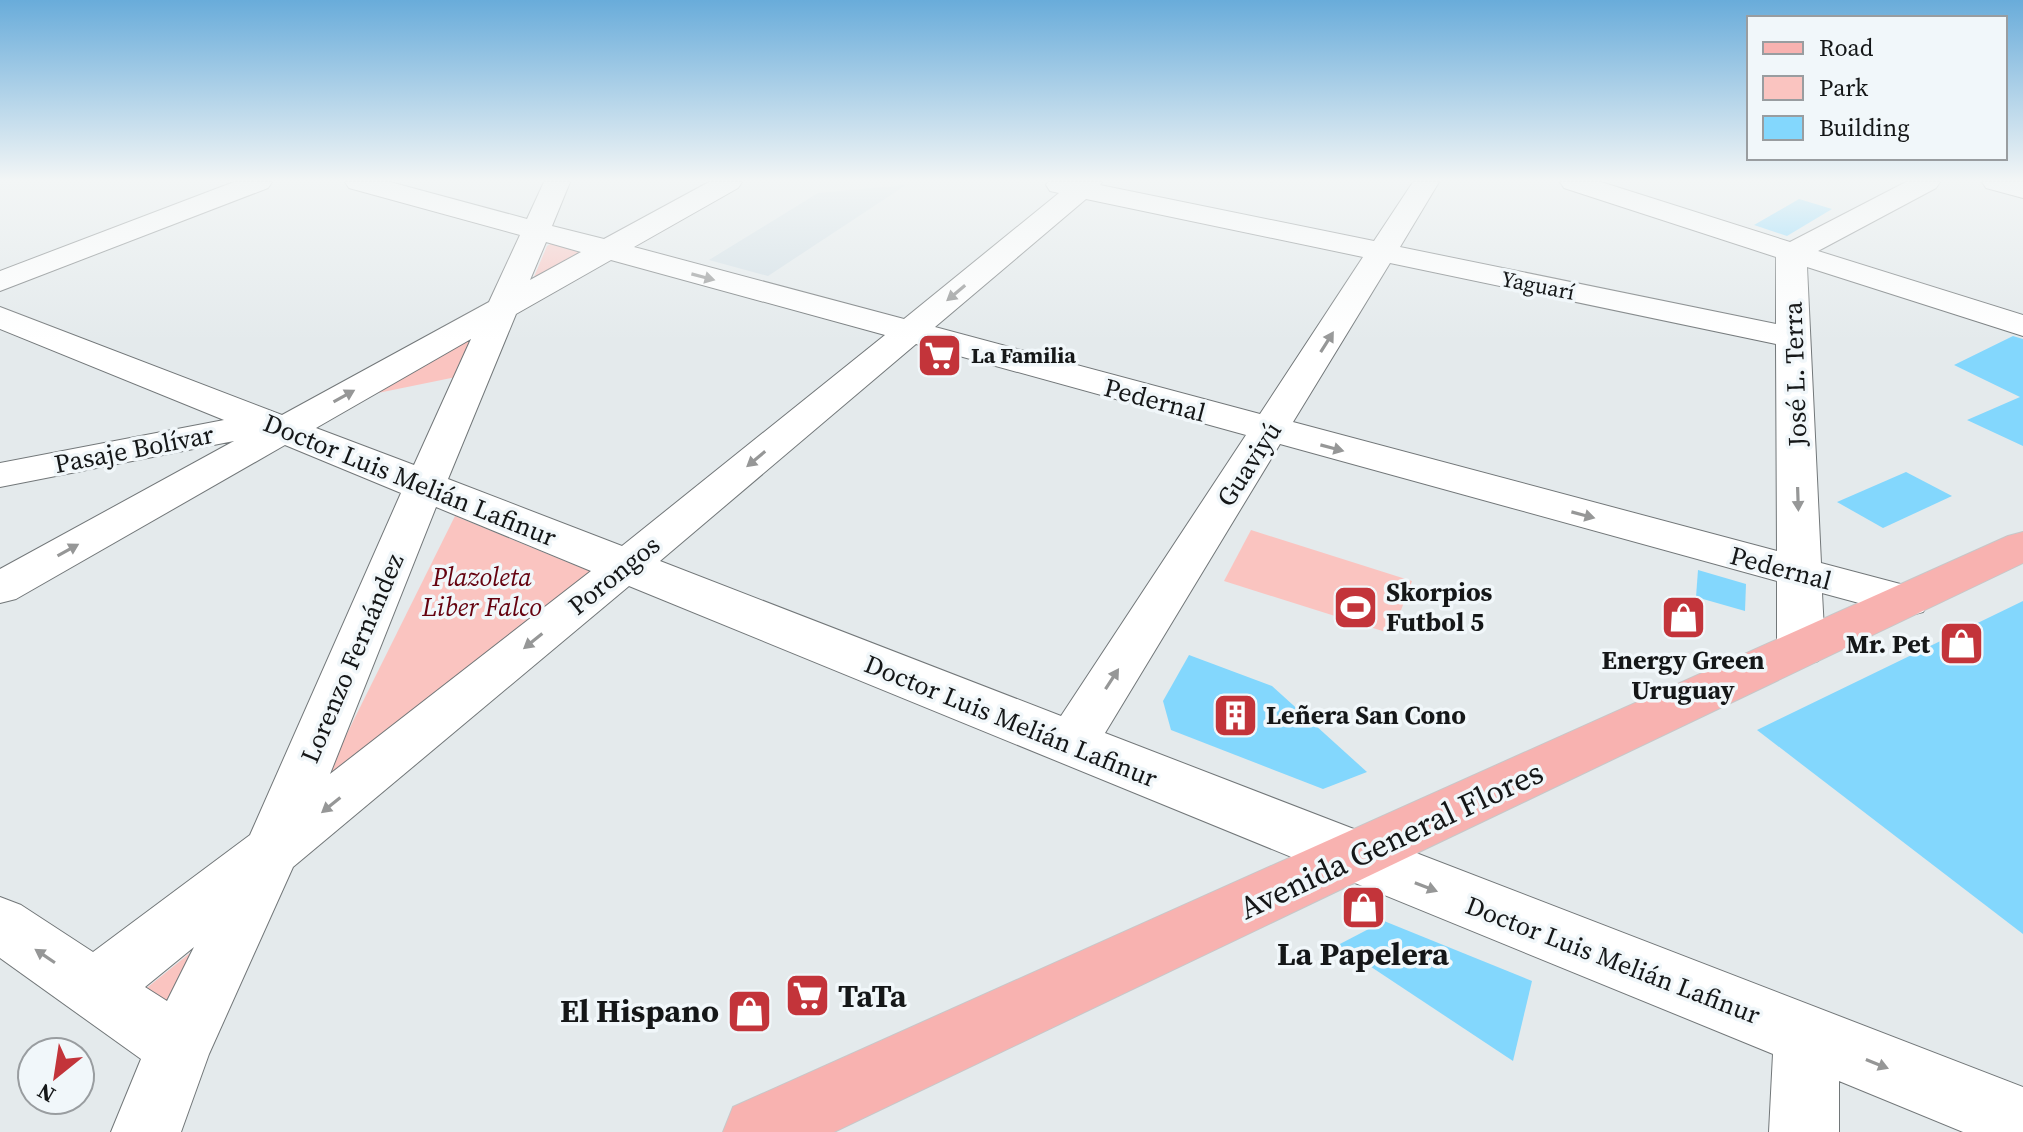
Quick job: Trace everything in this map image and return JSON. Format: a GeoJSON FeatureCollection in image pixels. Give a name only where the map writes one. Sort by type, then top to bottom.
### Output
{"type":"FeatureCollection","features":[{"type":"Feature","properties":{"kind":"main road","name":"Avenida General Flores"},"geometry":{"type":"LineString","coordinates":[[758,1132],[852,1107],[1353,858],[2023,546]]}},
{"type":"Feature","properties":{"kind":"street"},"geometry":{"type":"LineString","coordinates":[[0,282],[122,235]]}},
{"type":"Feature","properties":{"kind":"street","name":"Lorenzo Fernández"},"geometry":{"type":"LineString","coordinates":[[146,1132],[179,1047],[270,854],[424,487],[535,235]]}},
{"type":"Feature","properties":{"kind":"street","name":"Pedernal"},"geometry":{"type":"LineString","coordinates":[[550,235],[1907,601]]}},
{"type":"Feature","properties":{"kind":"street"},"geometry":{"type":"LineString","coordinates":[[0,588],[276,426],[503,309],[638,235]]}},
{"type":"Feature","properties":{"kind":"street","name":"Porongos"},"geometry":{"type":"LineString","coordinates":[[94,989],[270,854],[625,566],[908,332],[1016,235]]}},
{"type":"Feature","properties":{"kind":"street","name":"Yaguarí"},"geometry":{"type":"LineString","coordinates":[[1300,235],[1793,337]]}},
{"type":"Feature","properties":{"kind":"street","name":"Guaviyú"},"geometry":{"type":"LineString","coordinates":[[1070,745],[1394,235]]}},
{"type":"Feature","properties":{"kind":"street"},"geometry":{"type":"LineString","coordinates":[[1735,235],[2023,326]]}},
{"type":"Feature","properties":{"kind":"street"},"geometry":{"type":"LineString","coordinates":[[1791,253],[1826,235]]}},
{"type":"Feature","properties":{"kind":"street","name":"José L. Terra"},"geometry":{"type":"LineString","coordinates":[[1791,253],[1801,649]]}},
{"type":"Feature","properties":{"kind":"street","name":"Doctor Luis Melián Lafinur"},"geometry":{"type":"LineString","coordinates":[[0,317],[1353,858],[2023,1122]]}},
{"type":"Feature","properties":{"kind":"street","name":"Pasaje Bolívar"},"geometry":{"type":"LineString","coordinates":[[0,475],[276,426]]}},
{"type":"Feature","properties":{"kind":"street"},"geometry":{"type":"LineString","coordinates":[[0,924],[179,1047]]}},
{"type":"Feature","properties":{"kind":"street"},"geometry":{"type":"LineString","coordinates":[[1804,1132],[1807,1036]]}},
{"type":"Feature","properties":{"kind":"shaded area"},"geometry":{"type":"Polygon","coordinates":[[[750,235],[830,235],[768,276],[709,260],[750,235]]]}},
{"type":"Feature","properties":{"kind":"green space"},"geometry":{"type":"Polygon","coordinates":[[[552,243],[586,254],[531,284],[547,246],[552,243]]]}},
{"type":"Feature","properties":{"kind":"green space"},"geometry":{"type":"Polygon","coordinates":[[[466,341],[475,343],[461,376],[373,394],[466,341]]]}},
{"type":"Feature","properties":{"kind":"green space","name":"Plazoleta Liber Falco"},"geometry":{"type":"Polygon","coordinates":[[[455,516],[599,575],[314,800],[455,516]]]}},
{"type":"Feature","properties":{"kind":"green space","name":"Skorpios Futbol 5"},"geometry":{"type":"Polygon","coordinates":[[[1251,530],[1412,581],[1392,634],[1224,581],[1251,530]]]}},
{"type":"Feature","properties":{"kind":"green space"},"geometry":{"type":"Polygon","coordinates":[[[195,949],[172,1013],[143,991],[195,949]]]}},
{"type":"Feature","properties":{"kind":"building"},"geometry":{"type":"Polygon","coordinates":[[[2013,336],[2023,339],[2023,446],[1967,420],[2020,397],[1954,365],[2013,336]]]}},
{"type":"Feature","properties":{"kind":"building"},"geometry":{"type":"Polygon","coordinates":[[[1906,472],[1952,496],[1883,528],[1837,502],[1906,472]]]}},
{"type":"Feature","properties":{"kind":"building"},"geometry":{"type":"Polygon","coordinates":[[[1698,570],[1746,584],[1745,611],[1696,597],[1698,570]]]}},
{"type":"Feature","properties":{"kind":"building"},"geometry":{"type":"Polygon","coordinates":[[[2023,601],[2023,934],[1757,730],[2023,601]]]}},
{"type":"Feature","properties":{"kind":"building","name":"Leñera San Cono"},"geometry":{"type":"Polygon","coordinates":[[[1189,655],[1272,686],[1367,772],[1323,789],[1171,730],[1163,701],[1189,655]]]}},
{"type":"Feature","properties":{"kind":"building"},"geometry":{"type":"Polygon","coordinates":[[[1384,921],[1532,981],[1513,1061],[1338,945],[1384,921]]]}},
{"type":"Feature","properties":{"kind":"place","name":"La Familia"},"geometry":{"type":"Point","coordinates":[940,355]}},
{"type":"Feature","properties":{"kind":"place","name":"Skorpios Futbol 5"},"geometry":{"type":"Point","coordinates":[1355,607]}},
{"type":"Feature","properties":{"kind":"place","name":"Energy Green Uruguay"},"geometry":{"type":"Point","coordinates":[1683,617]}},
{"type":"Feature","properties":{"kind":"place","name":"Mr. Pet"},"geometry":{"type":"Point","coordinates":[1961,644]}},
{"type":"Feature","properties":{"kind":"place","name":"Leñera San Cono"},"geometry":{"type":"Point","coordinates":[1235,715]}},
{"type":"Feature","properties":{"kind":"place","name":"La Papelera"},"geometry":{"type":"Point","coordinates":[1363,907]}},
{"type":"Feature","properties":{"kind":"place","name":"TaTa"},"geometry":{"type":"Point","coordinates":[807,996]}},
{"type":"Feature","properties":{"kind":"place","name":"El Hispano"},"geometry":{"type":"Point","coordinates":[750,1011]}}]}
